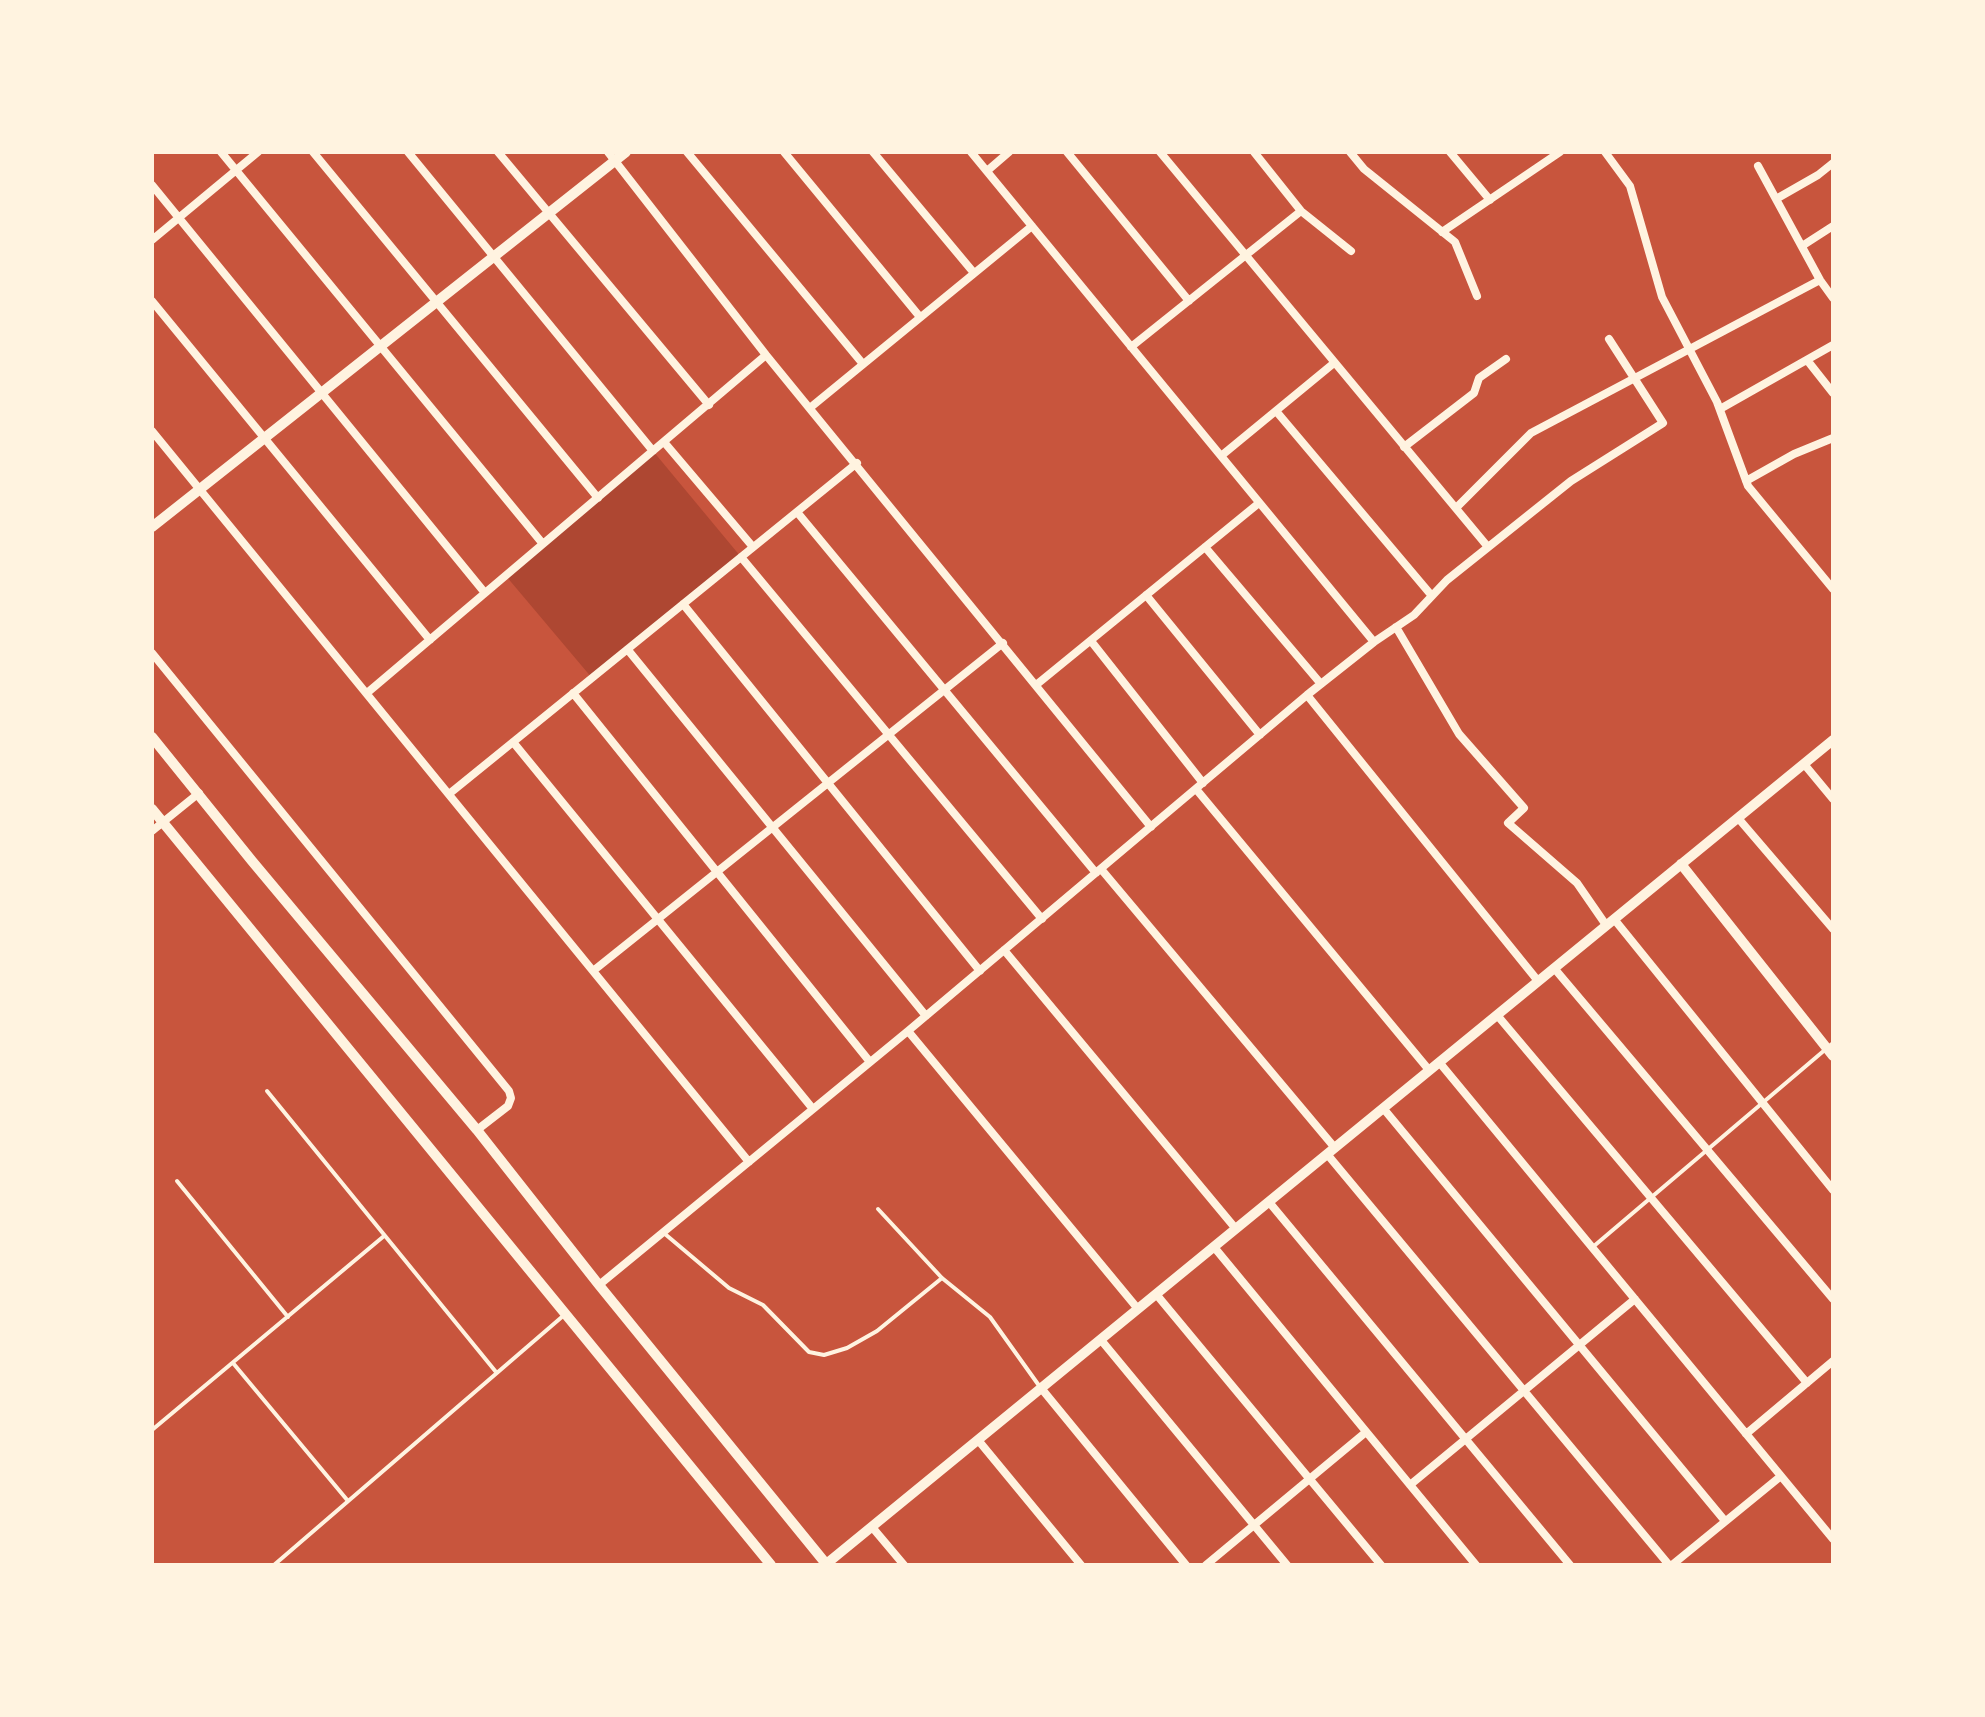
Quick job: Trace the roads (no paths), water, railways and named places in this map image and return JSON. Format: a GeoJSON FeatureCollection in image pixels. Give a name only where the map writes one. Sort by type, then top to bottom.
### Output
{"type":"FeatureCollection","features":[{"type":"Feature","properties":{"kind":"street"},"geometry":{"type":"LineString","coordinates":[[221,152],[543,544]]}},
{"type":"Feature","properties":{"kind":"street"},"geometry":{"type":"LineString","coordinates":[[152,240],[258,152]]}},
{"type":"Feature","properties":{"kind":"street"},"geometry":{"type":"LineString","coordinates":[[313,152],[598,498]]}},
{"type":"Feature","properties":{"kind":"street"},"geometry":{"type":"LineString","coordinates":[[408,152],[653,451]]}},
{"type":"Feature","properties":{"kind":"street"},"geometry":{"type":"LineString","coordinates":[[498,152],[709,405]]}},
{"type":"Feature","properties":{"kind":"street"},"geometry":{"type":"LineString","coordinates":[[152,527],[548,214],[612,156],[626,152]]}},
{"type":"Feature","properties":{"kind":"street"},"geometry":{"type":"LineString","coordinates":[[687,152],[863,364]]}},
{"type":"Feature","properties":{"kind":"street"},"geometry":{"type":"LineString","coordinates":[[784,152],[920,317]]}},
{"type":"Feature","properties":{"kind":"street"},"geometry":{"type":"LineString","coordinates":[[873,152],[974,273]]}},
{"type":"Feature","properties":{"kind":"street"},"geometry":{"type":"LineString","coordinates":[[971,152],[1374,642]]}},
{"type":"Feature","properties":{"kind":"street"},"geometry":{"type":"LineString","coordinates":[[987,171],[1009,152]]}},
{"type":"Feature","properties":{"kind":"street"},"geometry":{"type":"LineString","coordinates":[[1067,152],[1189,301]]}},
{"type":"Feature","properties":{"kind":"street"},"geometry":{"type":"LineString","coordinates":[[1160,152],[1488,547]]}},
{"type":"Feature","properties":{"kind":"street"},"geometry":{"type":"LineString","coordinates":[[1254,152],[1301,211],[1351,251]]}},
{"type":"Feature","properties":{"kind":"street"},"geometry":{"type":"LineString","coordinates":[[1350,152],[1364,169],[1455,242],[1477,296]]}},
{"type":"Feature","properties":{"kind":"street"},"geometry":{"type":"LineString","coordinates":[[1450,152],[1490,200]]}},
{"type":"Feature","properties":{"kind":"street"},"geometry":{"type":"LineString","coordinates":[[1442,232],[1560,152]]}},
{"type":"Feature","properties":{"kind":"street"},"geometry":{"type":"LineString","coordinates":[[1605,152],[1630,186],[1662,297],[1720,409],[1746,481],[1833,589]]}},
{"type":"Feature","properties":{"kind":"street"},"geometry":{"type":"LineString","coordinates":[[612,156],[766,355],[1151,827]]}},
{"type":"Feature","properties":{"kind":"street"},"geometry":{"type":"LineString","coordinates":[[1776,199],[1833,163]]}},
{"type":"Feature","properties":{"kind":"street"},"geometry":{"type":"LineString","coordinates":[[1758,166],[1820,280],[1830,286],[1833,298]]}},
{"type":"Feature","properties":{"kind":"street"},"geometry":{"type":"LineString","coordinates":[[152,185],[485,593]]}},
{"type":"Feature","properties":{"kind":"street"},"geometry":{"type":"LineString","coordinates":[[1131,347],[1301,211]]}},
{"type":"Feature","properties":{"kind":"street"},"geometry":{"type":"LineString","coordinates":[[811,407],[1032,226]]}},
{"type":"Feature","properties":{"kind":"street"},"geometry":{"type":"LineString","coordinates":[[1802,246],[1833,226]]}},
{"type":"Feature","properties":{"kind":"street"},"geometry":{"type":"LineString","coordinates":[[1456,508],[1531,433],[1820,280]]}},
{"type":"Feature","properties":{"kind":"street"},"geometry":{"type":"LineString","coordinates":[[152,301],[430,640]]}},
{"type":"Feature","properties":{"kind":"street"},"geometry":{"type":"LineString","coordinates":[[599,1285],[980,971],[1307,695],[1414,615],[1447,580],[1571,481],[1663,423],[1609,339]]}},
{"type":"Feature","properties":{"kind":"street"},"geometry":{"type":"LineString","coordinates":[[1720,409],[1833,345]]}},
{"type":"Feature","properties":{"kind":"street"},"geometry":{"type":"LineString","coordinates":[[367,693],[766,355]]}},
{"type":"Feature","properties":{"kind":"street"},"geometry":{"type":"LineString","coordinates":[[1404,447],[1474,393],[1479,378],[1506,359]]}},
{"type":"Feature","properties":{"kind":"street"},"geometry":{"type":"LineString","coordinates":[[1807,360],[1833,393]]}},
{"type":"Feature","properties":{"kind":"street"},"geometry":{"type":"LineString","coordinates":[[1221,456],[1334,363]]}},
{"type":"Feature","properties":{"kind":"street"},"geometry":{"type":"LineString","coordinates":[[1276,411],[1432,596]]}},
{"type":"Feature","properties":{"kind":"street"},"geometry":{"type":"LineString","coordinates":[[152,431],[749,1162]]}},
{"type":"Feature","properties":{"kind":"street"},"geometry":{"type":"LineString","coordinates":[[1746,481],[1794,454],[1833,438]]}},
{"type":"Feature","properties":{"kind":"street"},"geometry":{"type":"LineString","coordinates":[[664,442],[753,547]]}},
{"type":"Feature","properties":{"kind":"street"},"geometry":{"type":"LineString","coordinates":[[449,794],[857,463]]}},
{"type":"Feature","properties":{"kind":"street"},"geometry":{"type":"LineString","coordinates":[[1036,685],[1259,503]]}},
{"type":"Feature","properties":{"kind":"street"},"geometry":{"type":"LineString","coordinates":[[797,512],[1331,1151],[1524,1391],[1671,1565],[1781,1476]]}},
{"type":"Feature","properties":{"kind":"street"},"geometry":{"type":"LineString","coordinates":[[1205,547],[1321,684]]}},
{"type":"Feature","properties":{"kind":"street"},"geometry":{"type":"LineString","coordinates":[[741,557],[1042,919]]}},
{"type":"Feature","properties":{"kind":"street"},"geometry":{"type":"LineString","coordinates":[[1146,595],[1260,735]]}},
{"type":"Feature","properties":{"kind":"street"},"geometry":{"type":"LineString","coordinates":[[683,604],[980,971]]}},
{"type":"Feature","properties":{"kind":"street"},"geometry":{"type":"LineString","coordinates":[[1396,627],[1459,734],[1524,808],[1508,823],[1577,883],[1833,1190]]}},
{"type":"Feature","properties":{"kind":"street"},"geometry":{"type":"LineString","coordinates":[[1091,641],[1200,786],[1429,1070]]}},
{"type":"Feature","properties":{"kind":"street"},"geometry":{"type":"LineString","coordinates":[[593,971],[1003,643]]}},
{"type":"Feature","properties":{"kind":"street"},"geometry":{"type":"LineString","coordinates":[[628,650],[926,1016]]}},
{"type":"Feature","properties":{"kind":"street"},"geometry":{"type":"LineString","coordinates":[[153,657],[509,1091],[511,1098],[508,1106],[477,1130]]}},
{"type":"Feature","properties":{"kind":"street"},"geometry":{"type":"LineString","coordinates":[[573,693],[870,1062]]}},
{"type":"Feature","properties":{"kind":"street"},"geometry":{"type":"LineString","coordinates":[[1307,695],[1538,981]]}},
{"type":"Feature","properties":{"kind":"street"},"geometry":{"type":"LineString","coordinates":[[152,737],[477,1130],[826,1565],[1833,740]]}},
{"type":"Feature","properties":{"kind":"street"},"geometry":{"type":"LineString","coordinates":[[513,742],[813,1109]]}},
{"type":"Feature","properties":{"kind":"street"},"geometry":{"type":"LineString","coordinates":[[1804,764],[1833,799]]}},
{"type":"Feature","properties":{"kind":"street"},"geometry":{"type":"LineString","coordinates":[[152,831],[199,793]]}},
{"type":"Feature","properties":{"kind":"street"},"geometry":{"type":"LineString","coordinates":[[152,809],[771,1565]]}},
{"type":"Feature","properties":{"kind":"street"},"geometry":{"type":"LineString","coordinates":[[1738,818],[1833,929]]}},
{"type":"Feature","properties":{"kind":"street"},"geometry":{"type":"LineString","coordinates":[[1681,864],[1831,1049]]}},
{"type":"Feature","properties":{"kind":"street"},"geometry":{"type":"LineString","coordinates":[[1004,950],[1236,1229]]}},
{"type":"Feature","properties":{"kind":"street"},"geometry":{"type":"LineString","coordinates":[[1554,968],[1833,1299]]}},
{"type":"Feature","properties":{"kind":"street"},"geometry":{"type":"LineString","coordinates":[[1497,1015],[1807,1383]]}},
{"type":"Feature","properties":{"kind":"street"},"geometry":{"type":"LineString","coordinates":[[908,1031],[1138,1309]]}},
{"type":"Feature","properties":{"kind":"street"},"geometry":{"type":"LineString","coordinates":[[1439,1062],[1833,1539]]}},
{"type":"Feature","properties":{"kind":"street"},"geometry":{"type":"LineString","coordinates":[[1383,1108],[1725,1521]]}},
{"type":"Feature","properties":{"kind":"street"},"geometry":{"type":"LineString","coordinates":[[1269,1202],[1570,1565]]}},
{"type":"Feature","properties":{"kind":"street"},"geometry":{"type":"LineString","coordinates":[[1214,1247],[1476,1565]]}},
{"type":"Feature","properties":{"kind":"street"},"geometry":{"type":"LineString","coordinates":[[1156,1294],[1381,1565]]}},
{"type":"Feature","properties":{"kind":"street"},"geometry":{"type":"LineString","coordinates":[[1410,1485],[1635,1299]]}},
{"type":"Feature","properties":{"kind":"street"},"geometry":{"type":"LineString","coordinates":[[1101,1340],[1287,1565]]}},
{"type":"Feature","properties":{"kind":"street"},"geometry":{"type":"LineString","coordinates":[[1746,1434],[1833,1361]]}},
{"type":"Feature","properties":{"kind":"street"},"geometry":{"type":"LineString","coordinates":[[1041,1388],[1186,1565]]}},
{"type":"Feature","properties":{"kind":"street"},"geometry":{"type":"LineString","coordinates":[[1206,1565],[1366,1432]]}},
{"type":"Feature","properties":{"kind":"street"},"geometry":{"type":"LineString","coordinates":[[978,1440],[1081,1565]]}},
{"type":"Feature","properties":{"kind":"street"},"geometry":{"type":"LineString","coordinates":[[872,1527],[904,1565]]}},
{"type":"Feature","properties":{"kind":"lane"},"geometry":{"type":"LineString","coordinates":[[1592,1247],[1762,1103],[1831,1049]]}},
{"type":"Feature","properties":{"kind":"lane"},"geometry":{"type":"LineString","coordinates":[[267,1091],[496,1372]]}},
{"type":"Feature","properties":{"kind":"lane"},"geometry":{"type":"LineString","coordinates":[[177,1181],[288,1317]]}},
{"type":"Feature","properties":{"kind":"lane"},"geometry":{"type":"LineString","coordinates":[[878,1209],[942,1278],[990,1317],[1041,1388]]}},
{"type":"Feature","properties":{"kind":"lane"},"geometry":{"type":"LineString","coordinates":[[663,1233],[729,1288],[763,1305],[809,1352],[824,1355],[847,1348],[877,1331],[942,1278]]}},
{"type":"Feature","properties":{"kind":"lane"},"geometry":{"type":"LineString","coordinates":[[152,1430],[384,1236]]}},
{"type":"Feature","properties":{"kind":"lane"},"geometry":{"type":"LineString","coordinates":[[274,1565],[565,1314]]}},
{"type":"Feature","properties":{"kind":"lane"},"geometry":{"type":"LineString","coordinates":[[233,1363],[348,1501]]}}]}
